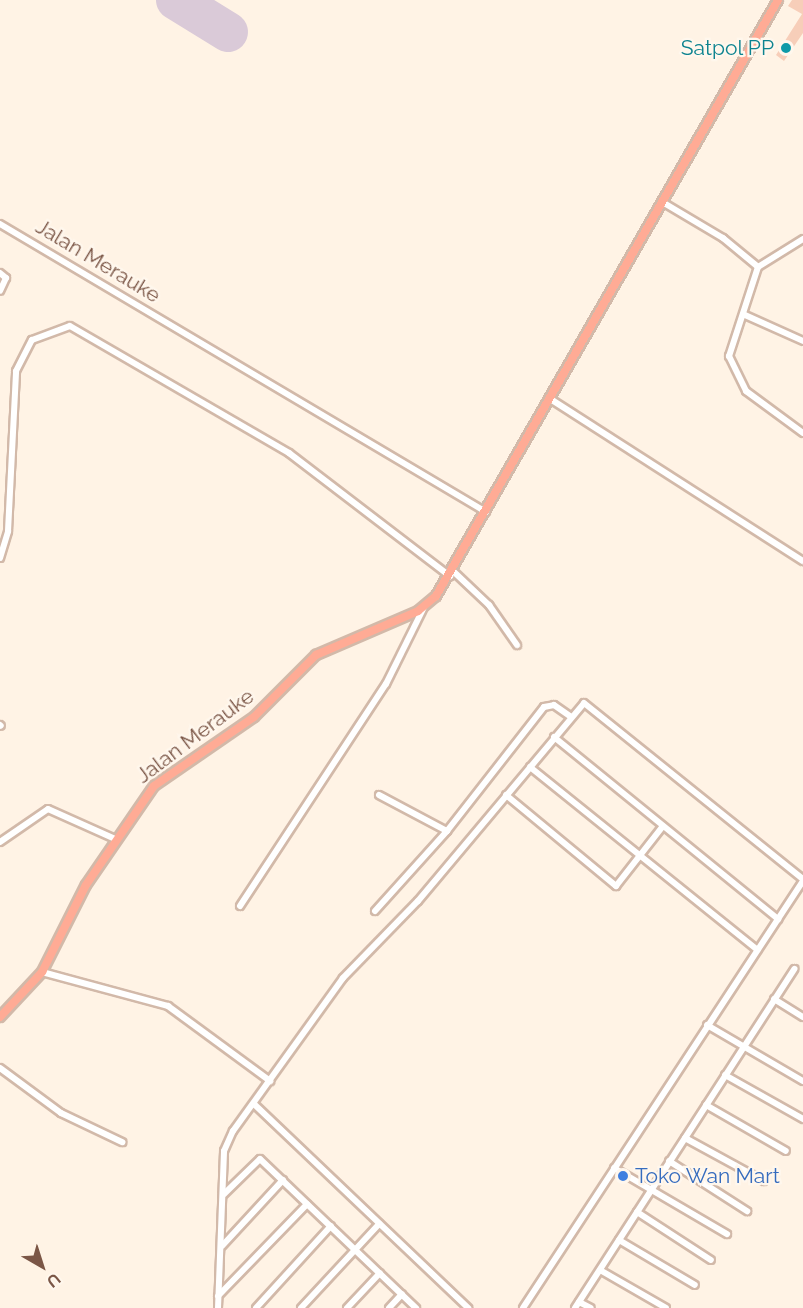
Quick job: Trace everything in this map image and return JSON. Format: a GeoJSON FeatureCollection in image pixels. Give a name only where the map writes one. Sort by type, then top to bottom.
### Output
{"type":"FeatureCollection","features":[{"type":"Feature","properties":{"kind":"highway","name":"Jalan Merauke"},"geometry":{"type":"LineString","coordinates":[[0,1017],[42,972],[115,839],[160,781],[254,717],[303,664],[425,607],[452,574],[778,0]]}},
{"type":"Feature","properties":{"kind":"street"},"geometry":{"type":"LineString","coordinates":[[664,203],[723,238],[758,267]]}},
{"type":"Feature","properties":{"kind":"street","name":"Jalan Merauke"},"geometry":{"type":"LineString","coordinates":[[0,224],[486,512]]}},
{"type":"Feature","properties":{"kind":"street"},"geometry":{"type":"LineString","coordinates":[[803,239],[758,267],[745,315],[730,350],[731,368],[751,396],[803,434]]}},
{"type":"Feature","properties":{"kind":"street"},"geometry":{"type":"LineString","coordinates":[[0,273],[6,278],[0,291]]}},
{"type":"Feature","properties":{"kind":"street"},"geometry":{"type":"LineString","coordinates":[[745,315],[803,341]]}},
{"type":"Feature","properties":{"kind":"street"},"geometry":{"type":"LineString","coordinates":[[0,558],[8,531],[12,391],[19,362],[35,338],[74,327],[289,453],[452,574],[489,605],[517,645]]}},
{"type":"Feature","properties":{"kind":"street"},"geometry":{"type":"LineString","coordinates":[[552,400],[803,561]]}},
{"type":"Feature","properties":{"kind":"street"},"geometry":{"type":"LineString","coordinates":[[240,906],[386,684],[425,607]]}},
{"type":"Feature","properties":{"kind":"street"},"geometry":{"type":"LineString","coordinates":[[218,1308],[225,1194],[225,1146],[343,978],[418,901],[584,703],[589,704],[803,880],[525,1306],[534,1308]]}},
{"type":"Feature","properties":{"kind":"street"},"geometry":{"type":"LineString","coordinates":[[375,911],[447,831],[546,706],[554,705],[571,717]]}},
{"type":"Feature","properties":{"kind":"street"},"geometry":{"type":"LineString","coordinates":[[554,737],[778,919]]}},
{"type":"Feature","properties":{"kind":"street"},"geometry":{"type":"LineString","coordinates":[[530,767],[758,950]]}},
{"type":"Feature","properties":{"kind":"street"},"geometry":{"type":"LineString","coordinates":[[379,795],[447,831]]}},
{"type":"Feature","properties":{"kind":"street"},"geometry":{"type":"LineString","coordinates":[[507,795],[616,886],[663,825]]}},
{"type":"Feature","properties":{"kind":"street"},"geometry":{"type":"LineString","coordinates":[[0,842],[48,809],[115,839]]}},
{"type":"Feature","properties":{"kind":"street"},"geometry":{"type":"LineString","coordinates":[[591,1308],[577,1305],[794,969]]}},
{"type":"Feature","properties":{"kind":"street"},"geometry":{"type":"LineString","coordinates":[[42,972],[159,1002],[270,1081]]}},
{"type":"Feature","properties":{"kind":"street"},"geometry":{"type":"LineString","coordinates":[[774,999],[803,1017]]}},
{"type":"Feature","properties":{"kind":"street"},"geometry":{"type":"LineString","coordinates":[[707,1025],[803,1081]]}},
{"type":"Feature","properties":{"kind":"street"},"geometry":{"type":"LineString","coordinates":[[0,1068],[61,1113],[122,1142]]}},
{"type":"Feature","properties":{"kind":"street"},"geometry":{"type":"LineString","coordinates":[[725,1075],[803,1119]]}},
{"type":"Feature","properties":{"kind":"street"},"geometry":{"type":"LineString","coordinates":[[254,1104],[468,1308]]}},
{"type":"Feature","properties":{"kind":"street"},"geometry":{"type":"LineString","coordinates":[[706,1105],[786,1151]]}},
{"type":"Feature","properties":{"kind":"street"},"geometry":{"type":"LineString","coordinates":[[685,1138],[764,1181]]}},
{"type":"Feature","properties":{"kind":"street"},"geometry":{"type":"LineString","coordinates":[[225,1194],[260,1158],[416,1308]]}},
{"type":"Feature","properties":{"kind":"street"},"geometry":{"type":"LineString","coordinates":[[669,1161],[747,1211]]}},
{"type":"Feature","properties":{"kind":"street"},"geometry":{"type":"LineString","coordinates":[[614,1168],[652,1188],[727,1234]]}},
{"type":"Feature","properties":{"kind":"street"},"geometry":{"type":"LineString","coordinates":[[221,1246],[283,1180]]}},
{"type":"Feature","properties":{"kind":"street"},"geometry":{"type":"LineString","coordinates":[[218,1296],[308,1204]]}},
{"type":"Feature","properties":{"kind":"street"},"geometry":{"type":"LineString","coordinates":[[637,1212],[711,1260]]}},
{"type":"Feature","properties":{"kind":"street"},"geometry":{"type":"LineString","coordinates":[[302,1308],[379,1224]]}},
{"type":"Feature","properties":{"kind":"street"},"geometry":{"type":"LineString","coordinates":[[256,1308],[331,1226]]}},
{"type":"Feature","properties":{"kind":"street"},"geometry":{"type":"LineString","coordinates":[[619,1240],[695,1285]]}},
{"type":"Feature","properties":{"kind":"street"},"geometry":{"type":"LineString","coordinates":[[600,1270],[666,1308]]}},
{"type":"Feature","properties":{"kind":"street"},"geometry":{"type":"LineString","coordinates":[[346,1308],[380,1273]]}},
{"type":"Feature","properties":{"kind":"street"},"geometry":{"type":"LineString","coordinates":[[389,1308],[402,1294]]}},
{"type":"Feature","properties":{"kind":"building"},"geometry":{"type":"Polygon","coordinates":[[[792,0],[803,0],[803,33],[784,61],[776,55],[802,14],[788,6],[792,0]]]}},
{"type":"Feature","properties":{"kind":"runway"},"geometry":{"type":"LineString","coordinates":[[176,0],[228,32]]}},
{"type":"Feature","properties":{"kind":"place","name":"Satpol PP"},"geometry":{"type":"Point","coordinates":[786,48]}},
{"type":"Feature","properties":{"kind":"place","name":"Toko Wan Mart"},"geometry":{"type":"Point","coordinates":[623,1176]}}]}
